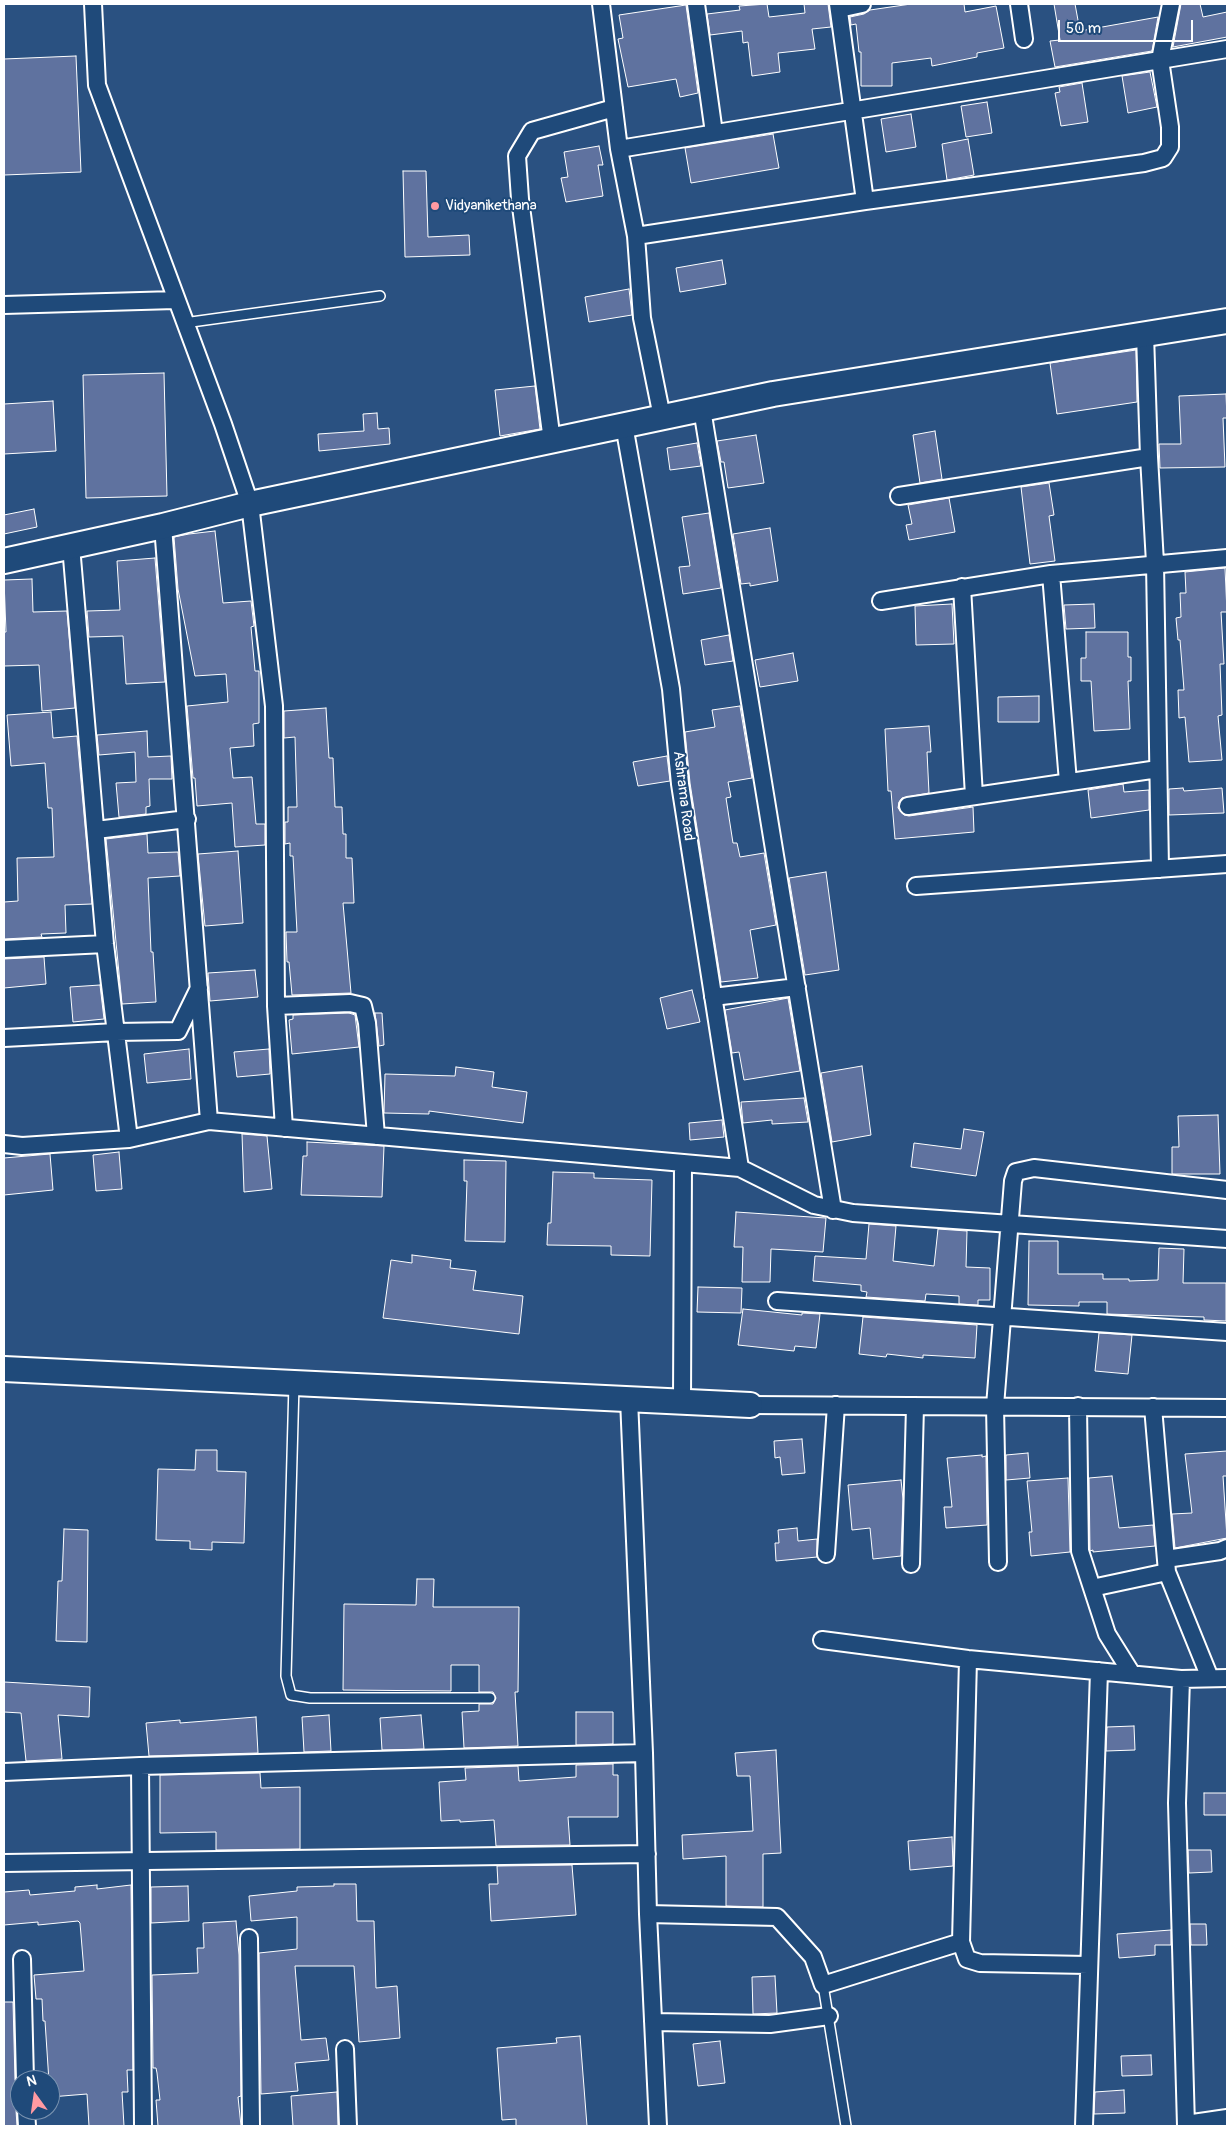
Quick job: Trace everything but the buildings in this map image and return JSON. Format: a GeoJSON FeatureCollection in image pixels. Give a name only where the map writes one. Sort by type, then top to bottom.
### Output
{"type":"FeatureCollection","features":[{"type":"Feature","properties":{"kind":"street"},"geometry":{"type":"LineString","coordinates":[[93,4],[97,85],[223,424],[250,504],[274,706],[276,1006],[284,1128]]}},
{"type":"Feature","properties":{"kind":"street"},"geometry":{"type":"LineString","coordinates":[[601,4],[619,149],[636,236],[642,318],[662,418]]}},
{"type":"Feature","properties":{"kind":"street"},"geometry":{"type":"LineString","coordinates":[[696,4],[714,133]]}},
{"type":"Feature","properties":{"kind":"street"},"geometry":{"type":"LineString","coordinates":[[862,4],[839,6],[865,201]]}},
{"type":"Feature","properties":{"kind":"street"},"geometry":{"type":"LineString","coordinates":[[1019,4],[1024,39]]}},
{"type":"Feature","properties":{"kind":"street"},"geometry":{"type":"LineString","coordinates":[[636,236],[865,201],[1144,164],[1163,158],[1170,147],[1170,128],[1160,60],[1171,4]]}},
{"type":"Feature","properties":{"kind":"street"},"geometry":{"type":"LineString","coordinates":[[619,149],[1227,49]]}},
{"type":"Feature","properties":{"kind":"street"},"geometry":{"type":"LineString","coordinates":[[552,441],[520,199],[517,156],[532,131],[614,108]]}},
{"type":"Feature","properties":{"kind":"street"},"geometry":{"type":"LineString","coordinates":[[4,304],[176,300]]}},
{"type":"Feature","properties":{"kind":"street"},"geometry":{"type":"LineString","coordinates":[[4,561],[162,526],[250,504],[772,394],[1227,321]]}},
{"type":"Feature","properties":{"kind":"street"},"geometry":{"type":"LineString","coordinates":[[1146,334],[1148,457],[1155,563],[1160,869]]}},
{"type":"Feature","properties":{"kind":"street"},"geometry":{"type":"LineString","coordinates":[[702,409],[833,1210]]}},
{"type":"Feature","properties":{"kind":"street","name":"Ashrama Road"},"geometry":{"type":"LineString","coordinates":[[624,425],[672,689],[680,784],[740,1168]]}},
{"type":"Feature","properties":{"kind":"street"},"geometry":{"type":"LineString","coordinates":[[899,496],[1148,457]]}},
{"type":"Feature","properties":{"kind":"street"},"geometry":{"type":"LineString","coordinates":[[162,526],[187,819],[209,1121]]}},
{"type":"Feature","properties":{"kind":"street"},"geometry":{"type":"LineString","coordinates":[[71,546],[105,944],[129,1139]]}},
{"type":"Feature","properties":{"kind":"street"},"geometry":{"type":"LineString","coordinates":[[881,602],[962,587],[1051,574],[1155,563],[1227,558]]}},
{"type":"Feature","properties":{"kind":"street"},"geometry":{"type":"LineString","coordinates":[[1051,574],[1068,782]]}},
{"type":"Feature","properties":{"kind":"street"},"geometry":{"type":"LineString","coordinates":[[962,587],[974,796]]}},
{"type":"Feature","properties":{"kind":"street"},"geometry":{"type":"LineString","coordinates":[[908,806],[1158,769]]}},
{"type":"Feature","properties":{"kind":"street"},"geometry":{"type":"LineString","coordinates":[[96,830],[187,819]]}},
{"type":"Feature","properties":{"kind":"street"},"geometry":{"type":"LineString","coordinates":[[916,886],[1227,864]]}},
{"type":"Feature","properties":{"kind":"street"},"geometry":{"type":"LineString","coordinates":[[4,948],[105,944]]}},
{"type":"Feature","properties":{"kind":"street"},"geometry":{"type":"LineString","coordinates":[[713,997],[796,987]]}},
{"type":"Feature","properties":{"kind":"street"},"geometry":{"type":"LineString","coordinates":[[4,1038],[178,1031],[200,988]]}},
{"type":"Feature","properties":{"kind":"street"},"geometry":{"type":"LineString","coordinates":[[276,1006],[350,1003],[364,1006],[368,1023],[376,1136]]}},
{"type":"Feature","properties":{"kind":"street"},"geometry":{"type":"LineString","coordinates":[[4,1144],[22,1146],[129,1139],[209,1121],[740,1168],[814,1205],[853,1213],[1227,1239]]}},
{"type":"Feature","properties":{"kind":"street"},"geometry":{"type":"LineString","coordinates":[[682,1402],[683,1163]]}},
{"type":"Feature","properties":{"kind":"street"},"geometry":{"type":"LineString","coordinates":[[998,1562],[995,1406],[1004,1316],[1009,1224],[1013,1181],[1016,1172],[1034,1168],[1227,1190]]}},
{"type":"Feature","properties":{"kind":"street"},"geometry":{"type":"LineString","coordinates":[[777,1301],[1227,1332]]}},
{"type":"Feature","properties":{"kind":"street"},"geometry":{"type":"LineString","coordinates":[[4,1369],[750,1405],[1227,1408]]}},
{"type":"Feature","properties":{"kind":"street"},"geometry":{"type":"LineString","coordinates":[[629,1399],[644,1753],[648,1914],[658,2126]]}},
{"type":"Feature","properties":{"kind":"street"},"geometry":{"type":"LineString","coordinates":[[826,1554],[836,1405]]}},
{"type":"Feature","properties":{"kind":"street"},"geometry":{"type":"LineString","coordinates":[[911,1564],[915,1406]]}},
{"type":"Feature","properties":{"kind":"street"},"geometry":{"type":"LineString","coordinates":[[1078,1406],[1080,1552],[1107,1634],[1132,1674]]}},
{"type":"Feature","properties":{"kind":"street"},"geometry":{"type":"LineString","coordinates":[[1153,1407],[1167,1565],[1210,1678]]}},
{"type":"Feature","properties":{"kind":"street"},"geometry":{"type":"LineString","coordinates":[[1092,1588],[1227,1548]]}},
{"type":"Feature","properties":{"kind":"street"},"geometry":{"type":"LineString","coordinates":[[822,1640],[968,1659],[1181,1678],[1227,1678]]}},
{"type":"Feature","properties":{"kind":"street"},"geometry":{"type":"LineString","coordinates":[[968,1659],[961,1942],[967,1959],[980,1963],[1088,1965]]}},
{"type":"Feature","properties":{"kind":"street"},"geometry":{"type":"LineString","coordinates":[[1084,2126],[1098,1671]]}},
{"type":"Feature","properties":{"kind":"street"},"geometry":{"type":"LineString","coordinates":[[1181,1678],[1177,1803],[1186,2125],[1227,2118]]}},
{"type":"Feature","properties":{"kind":"street"},"geometry":{"type":"LineString","coordinates":[[4,1772],[140,1766],[644,1753]]}},
{"type":"Feature","properties":{"kind":"street"},"geometry":{"type":"LineString","coordinates":[[140,1766],[143,2126]]}},
{"type":"Feature","properties":{"kind":"street"},"geometry":{"type":"LineString","coordinates":[[4,1863],[647,1854]]}},
{"type":"Feature","properties":{"kind":"street"},"geometry":{"type":"LineString","coordinates":[[648,1914],[777,1917],[813,1957],[823,1985],[961,1942]]}},
{"type":"Feature","properties":{"kind":"street"},"geometry":{"type":"LineString","coordinates":[[249,1938],[251,2126]]}},
{"type":"Feature","properties":{"kind":"street"},"geometry":{"type":"LineString","coordinates":[[22,1959],[25,2070]]}},
{"type":"Feature","properties":{"kind":"street"},"geometry":{"type":"LineString","coordinates":[[653,2022],[770,2024],[829,2016]]}},
{"type":"Feature","properties":{"kind":"street"},"geometry":{"type":"LineString","coordinates":[[344,2049],[348,2126]]}},
{"type":"Feature","properties":{"kind":"lane"},"geometry":{"type":"LineString","coordinates":[[184,323],[380,296]]}},
{"type":"Feature","properties":{"kind":"lane"},"geometry":{"type":"LineString","coordinates":[[294,1384],[286,1676],[290,1695],[310,1698],[490,1698]]}},
{"type":"Feature","properties":{"kind":"lane"},"geometry":{"type":"LineString","coordinates":[[823,1985],[846,2126]]}},
{"type":"Feature","properties":{"kind":"place","name":"Vidyanikethana"},"geometry":{"type":"Point","coordinates":[435,206]}}]}
